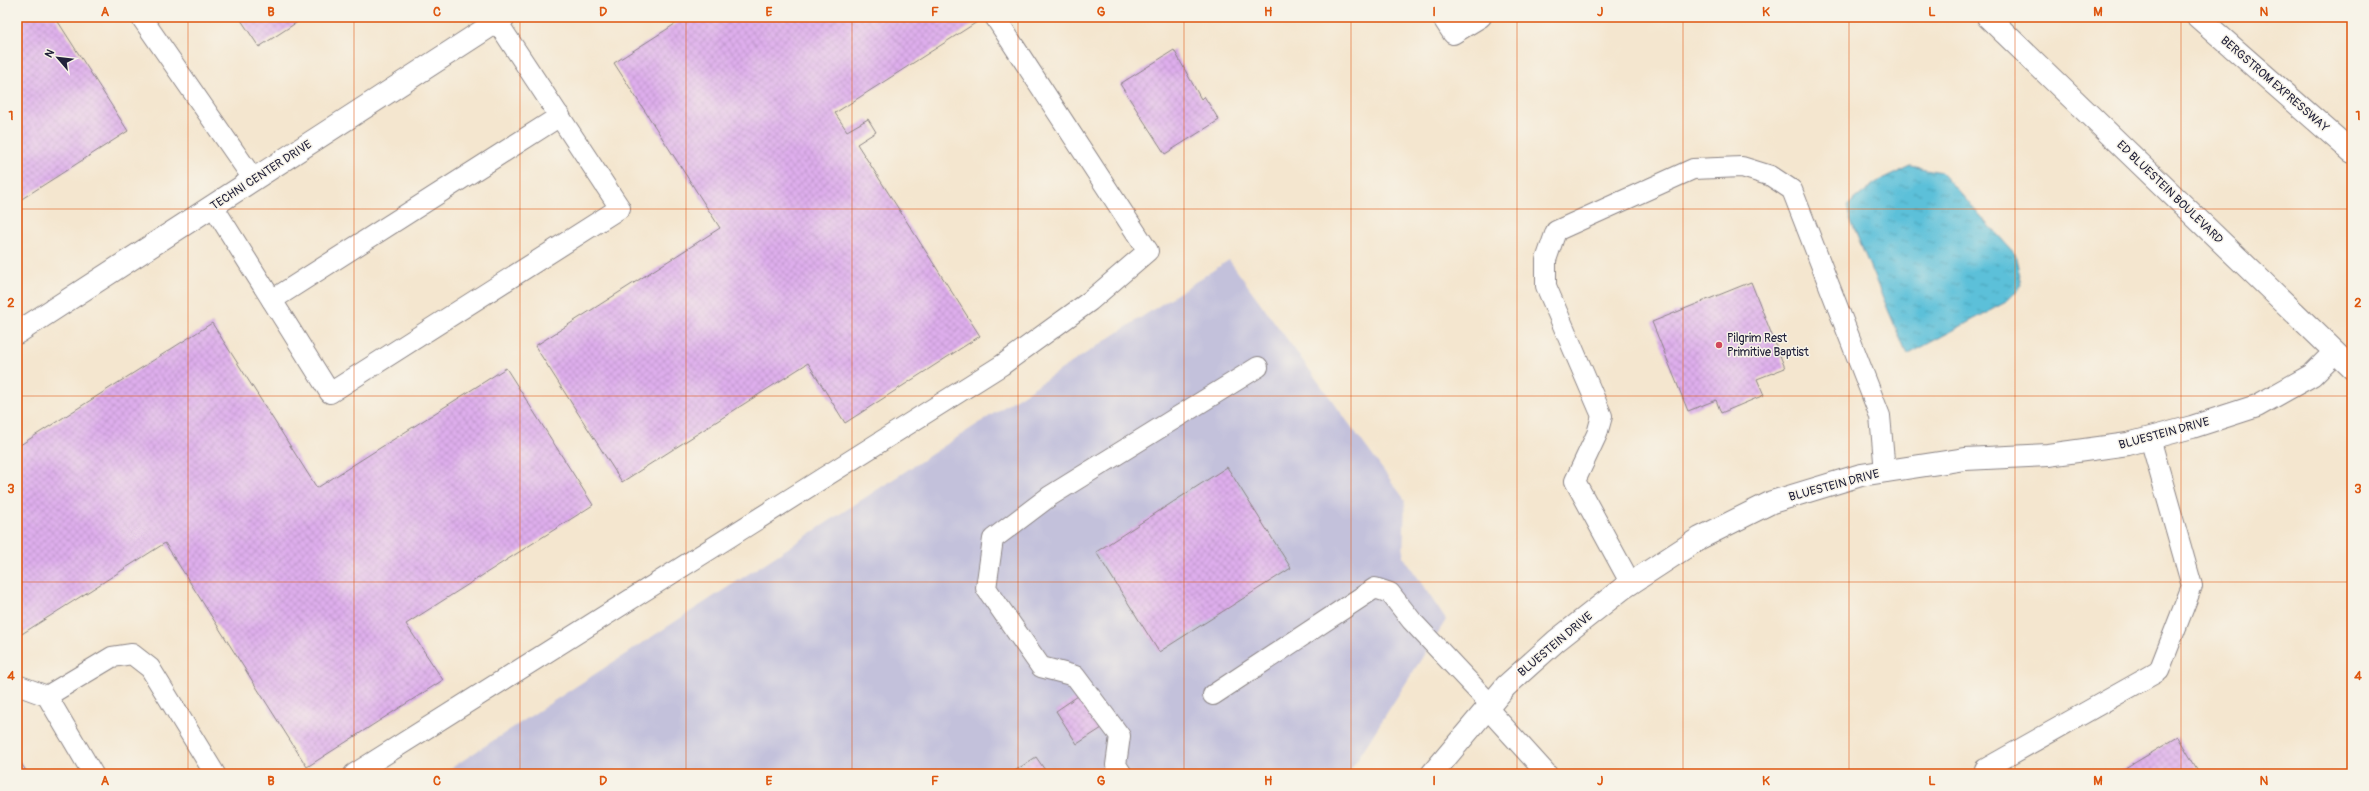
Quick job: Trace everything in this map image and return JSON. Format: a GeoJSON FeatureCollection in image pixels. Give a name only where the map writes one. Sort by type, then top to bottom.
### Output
{"type":"FeatureCollection","features":[{"type":"Feature","properties":{"kind":"main road","name":"ED BLUESTEIN BOULEVARD"},"geometry":{"type":"LineString","coordinates":[[1988,17],[2352,368]]}},
{"type":"Feature","properties":{"kind":"main road","name":"BERGSTROM EXPRESSWAY"},"geometry":{"type":"LineString","coordinates":[[2198,17],[2352,152]]}},
{"type":"Feature","properties":{"kind":"main road","name":"TECHNI CENTER DRIVE"},"geometry":{"type":"LineString","coordinates":[[17,333],[254,180],[498,19]]}},
{"type":"Feature","properties":{"kind":"main road","name":"BLUESTEIN DRIVE"},"geometry":{"type":"LineString","coordinates":[[1432,774],[1506,686],[1556,640],[1630,584],[1700,538],[1772,502],[1861,475],[1965,459],[2048,455],[2128,444],[2257,406],[2312,375],[2335,352]]}},
{"type":"Feature","properties":{"kind":"lane"},"geometry":{"type":"LineString","coordinates":[[141,17],[254,180]]}},
{"type":"Feature","properties":{"kind":"lane"},"geometry":{"type":"LineString","coordinates":[[354,774],[1002,364],[1090,301],[1148,251],[995,17]]}},
{"type":"Feature","properties":{"kind":"lane"},"geometry":{"type":"LineString","coordinates":[[1442,17],[1453,34],[1481,17]]}},
{"type":"Feature","properties":{"kind":"lane"},"geometry":{"type":"LineString","coordinates":[[213,206],[330,393],[620,208],[498,19]]}},
{"type":"Feature","properties":{"kind":"lane"},"geometry":{"type":"LineString","coordinates":[[272,300],[560,116]]}},
{"type":"Feature","properties":{"kind":"lane"},"geometry":{"type":"LineString","coordinates":[[1630,584],[1575,481],[1596,434],[1602,416],[1546,286],[1546,260],[1556,231],[1693,169],[1742,167],[1771,176],[1792,190],[1880,416],[1885,472]]}},
{"type":"Feature","properties":{"kind":"lane"},"geometry":{"type":"LineString","coordinates":[[1122,774],[1116,765],[1120,736],[1075,676],[1040,667],[986,588],[993,539],[1050,496],[1258,367]]}},
{"type":"Feature","properties":{"kind":"lane"},"geometry":{"type":"LineString","coordinates":[[1988,774],[1985,769],[2159,671],[2192,586],[2150,438]]}},
{"type":"Feature","properties":{"kind":"lane"},"geometry":{"type":"LineString","coordinates":[[1213,695],[1375,588],[1390,593],[1412,621],[1489,706],[1547,774]]}},
{"type":"Feature","properties":{"kind":"lane"},"geometry":{"type":"LineString","coordinates":[[47,696],[112,657],[132,654],[150,668],[214,774]]}},
{"type":"Feature","properties":{"kind":"lane"},"geometry":{"type":"LineString","coordinates":[[17,685],[47,696],[93,774]]}},
{"type":"Feature","properties":{"kind":"shaded area"},"geometry":{"type":"Polygon","coordinates":[[[1229,260],[1405,500],[1403,556],[1446,620],[1348,774],[442,774],[1229,260]]]}},
{"type":"Feature","properties":{"kind":"water"},"geometry":{"type":"Polygon","coordinates":[[[1911,166],[1941,172],[2015,254],[2022,285],[2006,302],[1907,355],[1850,219],[1847,206],[1875,183],[1911,166]]]}},
{"type":"Feature","properties":{"kind":"building"},"geometry":{"type":"Polygon","coordinates":[[[17,17],[55,17],[128,131],[17,202],[17,17]]]}},
{"type":"Feature","properties":{"kind":"building"},"geometry":{"type":"Polygon","coordinates":[[[239,17],[305,17],[259,47],[239,17]]]}},
{"type":"Feature","properties":{"kind":"building"},"geometry":{"type":"Polygon","coordinates":[[[686,17],[974,17],[977,22],[835,113],[847,131],[868,119],[876,132],[857,144],[980,336],[845,423],[808,363],[622,482],[535,346],[720,228],[614,63],[686,17]]]}},
{"type":"Feature","properties":{"kind":"building"},"geometry":{"type":"Polygon","coordinates":[[[1174,50],[1201,99],[1204,96],[1219,120],[1165,154],[1120,84],[1174,50]]]}},
{"type":"Feature","properties":{"kind":"building","name":"Pilgrim Rest Primitive Baptist"},"geometry":{"type":"Polygon","coordinates":[[[1751,282],[1785,368],[1757,379],[1764,395],[1721,413],[1716,400],[1688,411],[1652,322],[1751,282]]]}},
{"type":"Feature","properties":{"kind":"building"},"geometry":{"type":"Polygon","coordinates":[[[212,323],[317,488],[506,368],[593,505],[406,624],[443,680],[307,767],[165,543],[17,637],[17,447],[212,323]]]}},
{"type":"Feature","properties":{"kind":"building"},"geometry":{"type":"Polygon","coordinates":[[[1227,467],[1291,568],[1159,652],[1096,552],[1227,467]]]}},
{"type":"Feature","properties":{"kind":"building"},"geometry":{"type":"Polygon","coordinates":[[[1081,694],[1102,728],[1077,744],[1056,711],[1081,694]]]}},
{"type":"Feature","properties":{"kind":"building"},"geometry":{"type":"Polygon","coordinates":[[[2178,737],[2200,774],[2116,774],[2178,737]]]}},
{"type":"Feature","properties":{"kind":"building"},"geometry":{"type":"Polygon","coordinates":[[[17,757],[28,774],[17,774],[17,757]]]}},
{"type":"Feature","properties":{"kind":"building"},"geometry":{"type":"Polygon","coordinates":[[[1036,757],[1047,773],[1010,774],[1036,757]]]}},
{"type":"Feature","properties":{"kind":"place","name":"Pilgrim Rest Primitive Baptist"},"geometry":{"type":"Point","coordinates":[1719,345]}}]}
